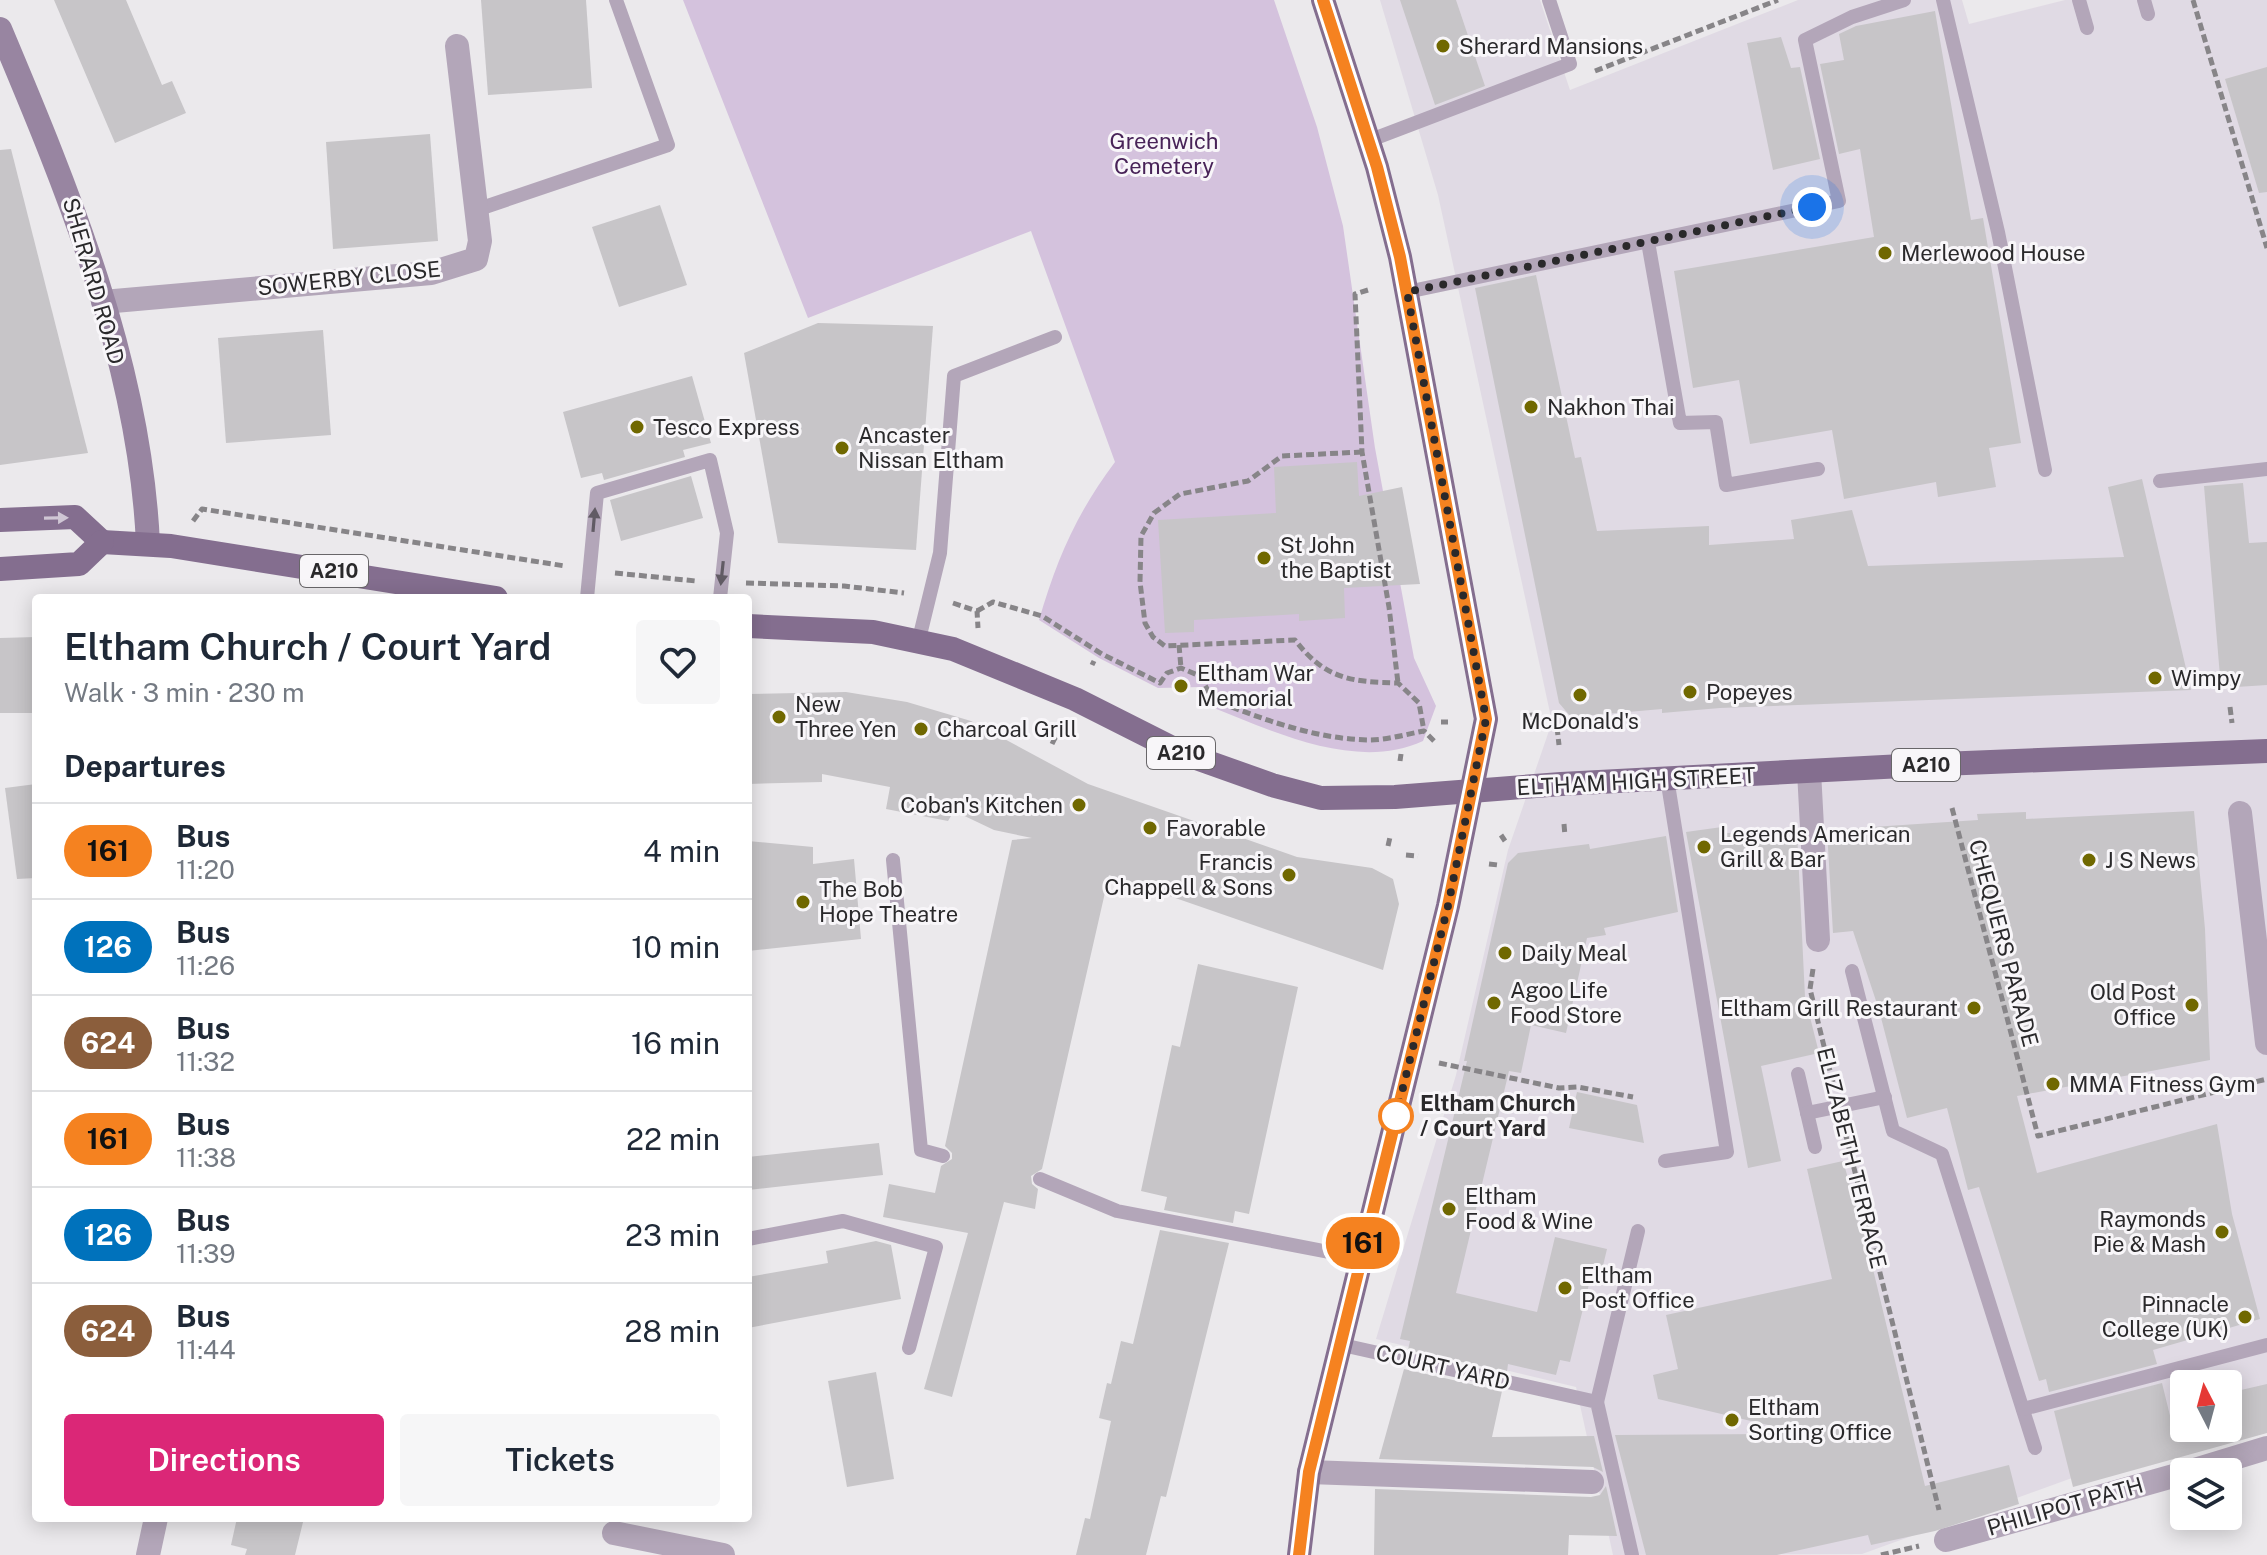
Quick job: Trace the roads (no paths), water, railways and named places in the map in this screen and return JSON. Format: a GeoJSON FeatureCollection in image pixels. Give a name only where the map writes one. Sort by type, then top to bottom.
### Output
{"type":"FeatureCollection","features":[{"type":"Feature","properties":{"kind":"main road"},"geometry":{"type":"LineString","coordinates":[[1299,1555],[1309,1472],[1448,906],[1486,719],[1407,292],[1368,141],[1323,0]]}},
{"type":"Feature","properties":{"kind":"main road"},"geometry":{"type":"LineString","coordinates":[[0,520],[75,517],[102,542],[79,564],[0,569]]}},
{"type":"Feature","properties":{"kind":"main road","name":"A210"},"geometry":{"type":"LineString","coordinates":[[102,542],[148,544],[396,590],[446,594]]}},
{"type":"Feature","properties":{"kind":"main road","name":"ELTHAM HIGH STREET"},"geometry":{"type":"LineString","coordinates":[[752,626],[873,632],[919,639],[1075,699],[1182,753],[1272,785],[1321,798],[1667,778],[2267,751]]}},
{"type":"Feature","properties":{"kind":"street","name":"SHERARD ROAD"},"geometry":{"type":"LineString","coordinates":[[0,29],[68,190],[103,302],[137,441],[148,544]]}},
{"type":"Feature","properties":{"kind":"street","name":"SOWERBY CLOSE"},"geometry":{"type":"LineString","coordinates":[[103,302],[431,273],[476,259],[480,241],[457,46]]}},
{"type":"Feature","properties":{"kind":"street"},"geometry":{"type":"LineString","coordinates":[[1809,771],[1818,940]]}},
{"type":"Feature","properties":{"kind":"street"},"geometry":{"type":"LineString","coordinates":[[2240,813],[2258,911],[2267,1043]]}},
{"type":"Feature","properties":{"kind":"street","name":"PHILIPOT PATH"},"geometry":{"type":"LineString","coordinates":[[2233,1458],[2267,1448]]}},
{"type":"Feature","properties":{"kind":"street"},"geometry":{"type":"LineString","coordinates":[[1309,1472],[1592,1482]]}},
{"type":"Feature","properties":{"kind":"street","name":"PHILIPOT PATH"},"geometry":{"type":"LineString","coordinates":[[1946,1540],[2170,1477]]}},
{"type":"Feature","properties":{"kind":"street"},"geometry":{"type":"LineString","coordinates":[[148,1555],[155,1522]]}},
{"type":"Feature","properties":{"kind":"street"},"geometry":{"type":"LineString","coordinates":[[611,1535],[723,1555]]}},
{"type":"Feature","properties":{"kind":"lane"},"geometry":{"type":"LineString","coordinates":[[476,210],[668,145],[616,0]]}},
{"type":"Feature","properties":{"kind":"lane"},"geometry":{"type":"LineString","coordinates":[[1368,141],[1570,64],[1549,0]]}},
{"type":"Feature","properties":{"kind":"lane"},"geometry":{"type":"LineString","coordinates":[[1407,292],[1839,201],[1805,40],[1852,17],[1904,0]]}},
{"type":"Feature","properties":{"kind":"lane"},"geometry":{"type":"LineString","coordinates":[[1943,0],[1998,232],[2045,470]]}},
{"type":"Feature","properties":{"kind":"lane"},"geometry":{"type":"LineString","coordinates":[[2079,0],[2087,28]]}},
{"type":"Feature","properties":{"kind":"lane"},"geometry":{"type":"LineString","coordinates":[[1648,242],[1680,423],[1716,422],[1726,485],[1818,469]]}},
{"type":"Feature","properties":{"kind":"lane"},"geometry":{"type":"LineString","coordinates":[[919,639],[940,553],[954,376],[1055,337]]}},
{"type":"Feature","properties":{"kind":"lane"},"geometry":{"type":"LineString","coordinates":[[587,594],[597,493],[710,460],[727,533],[720,594]]}},
{"type":"Feature","properties":{"kind":"lane"},"geometry":{"type":"LineString","coordinates":[[2160,481],[2267,469]]}},
{"type":"Feature","properties":{"kind":"lane"},"geometry":{"type":"LineString","coordinates":[[1665,1161],[1727,1152],[1667,778]]}},
{"type":"Feature","properties":{"kind":"lane"},"geometry":{"type":"LineString","coordinates":[[893,860],[921,1150],[943,1156]]}},
{"type":"Feature","properties":{"kind":"lane"},"geometry":{"type":"LineString","coordinates":[[1852,971],[1893,1131],[1942,1154],[2035,1448]]}},
{"type":"Feature","properties":{"kind":"lane"},"geometry":{"type":"LineString","coordinates":[[1798,1074],[1815,1147]]}},
{"type":"Feature","properties":{"kind":"lane"},"geometry":{"type":"LineString","coordinates":[[1807,1113],[1885,1097]]}},
{"type":"Feature","properties":{"kind":"lane"},"geometry":{"type":"LineString","coordinates":[[1040,1179],[1117,1211],[1360,1258]]}},
{"type":"Feature","properties":{"kind":"lane"},"geometry":{"type":"LineString","coordinates":[[752,1238],[843,1221],[936,1247],[909,1348]]}},
{"type":"Feature","properties":{"kind":"lane"},"geometry":{"type":"LineString","coordinates":[[1632,1555],[1597,1402],[1638,1231]]}},
{"type":"Feature","properties":{"kind":"lane","name":"COURT YARD"},"geometry":{"type":"LineString","coordinates":[[1338,1344],[1597,1402]]}},
{"type":"Feature","properties":{"kind":"lane"},"geometry":{"type":"LineString","coordinates":[[2023,1409],[2267,1345]]}},
{"type":"Feature","properties":{"kind":"place","name":"Sherard Mansions"},"geometry":{"type":"Point","coordinates":[1443,46]}},
{"type":"Feature","properties":{"kind":"place","name":"Merlewood House"},"geometry":{"type":"Point","coordinates":[1885,253]}},
{"type":"Feature","properties":{"kind":"place","name":"Nakhon Thai"},"geometry":{"type":"Point","coordinates":[1531,407]}},
{"type":"Feature","properties":{"kind":"place","name":"Tesco Express"},"geometry":{"type":"Point","coordinates":[637,427]}},
{"type":"Feature","properties":{"kind":"place","name":"Ancaster Nissan Eltham"},"geometry":{"type":"Point","coordinates":[842,448]}},
{"type":"Feature","properties":{"kind":"place","name":"St John the Baptist"},"geometry":{"type":"Point","coordinates":[1264,558]}},
{"type":"Feature","properties":{"kind":"place","name":"Wimpy"},"geometry":{"type":"Point","coordinates":[2155,678]}},
{"type":"Feature","properties":{"kind":"place","name":"Eltham War Memorial"},"geometry":{"type":"Point","coordinates":[1181,686]}},
{"type":"Feature","properties":{"kind":"place","name":"Popeyes"},"geometry":{"type":"Point","coordinates":[1690,692]}},
{"type":"Feature","properties":{"kind":"place","name":"McDonald's"},"geometry":{"type":"Point","coordinates":[1580,695]}},
{"type":"Feature","properties":{"kind":"place","name":"New Three Yen"},"geometry":{"type":"Point","coordinates":[779,717]}},
{"type":"Feature","properties":{"kind":"place","name":"Charcoal Grill"},"geometry":{"type":"Point","coordinates":[921,729]}},
{"type":"Feature","properties":{"kind":"place","name":"Coban's Kitchen"},"geometry":{"type":"Point","coordinates":[1079,805]}},
{"type":"Feature","properties":{"kind":"place","name":"Favorable"},"geometry":{"type":"Point","coordinates":[1150,828]}},
{"type":"Feature","properties":{"kind":"place","name":"Legends American Grill & Bar"},"geometry":{"type":"Point","coordinates":[1704,847]}},
{"type":"Feature","properties":{"kind":"place","name":"J S News"},"geometry":{"type":"Point","coordinates":[2089,860]}},
{"type":"Feature","properties":{"kind":"place","name":"Francis Chappell & Sons"},"geometry":{"type":"Point","coordinates":[1289,875]}},
{"type":"Feature","properties":{"kind":"place","name":"The Bob Hope Theatre"},"geometry":{"type":"Point","coordinates":[803,902]}},
{"type":"Feature","properties":{"kind":"place","name":"Daily Meal"},"geometry":{"type":"Point","coordinates":[1505,953]}},
{"type":"Feature","properties":{"kind":"place","name":"Agoo Life Food Store"},"geometry":{"type":"Point","coordinates":[1494,1003]}},
{"type":"Feature","properties":{"kind":"place","name":"Old Post Office"},"geometry":{"type":"Point","coordinates":[2192,1005]}},
{"type":"Feature","properties":{"kind":"place","name":"Eltham Grill Restaurant"},"geometry":{"type":"Point","coordinates":[1974,1008]}},
{"type":"Feature","properties":{"kind":"place","name":"MMA Fitness Gym"},"geometry":{"type":"Point","coordinates":[2053,1084]}},
{"type":"Feature","properties":{"kind":"place","name":"Eltham Church / Court Yard"},"geometry":{"type":"Point","coordinates":[1396,1116]}},
{"type":"Feature","properties":{"kind":"place","name":"Eltham Food & Wine"},"geometry":{"type":"Point","coordinates":[1449,1209]}},
{"type":"Feature","properties":{"kind":"place","name":"Raymonds Pie & Mash"},"geometry":{"type":"Point","coordinates":[2222,1232]}},
{"type":"Feature","properties":{"kind":"place","name":"Eltham Post Office"},"geometry":{"type":"Point","coordinates":[1565,1288]}},
{"type":"Feature","properties":{"kind":"place","name":"Pinnacle College (UK)"},"geometry":{"type":"Point","coordinates":[2245,1317]}},
{"type":"Feature","properties":{"kind":"place","name":"Eltham Sorting Office"},"geometry":{"type":"Point","coordinates":[1732,1420]}},
{"type":"Feature","properties":{"kind":"park label","name":"Greenwich Cemetery"},"geometry":{"type":"Point","coordinates":[1164,154]}}]}
